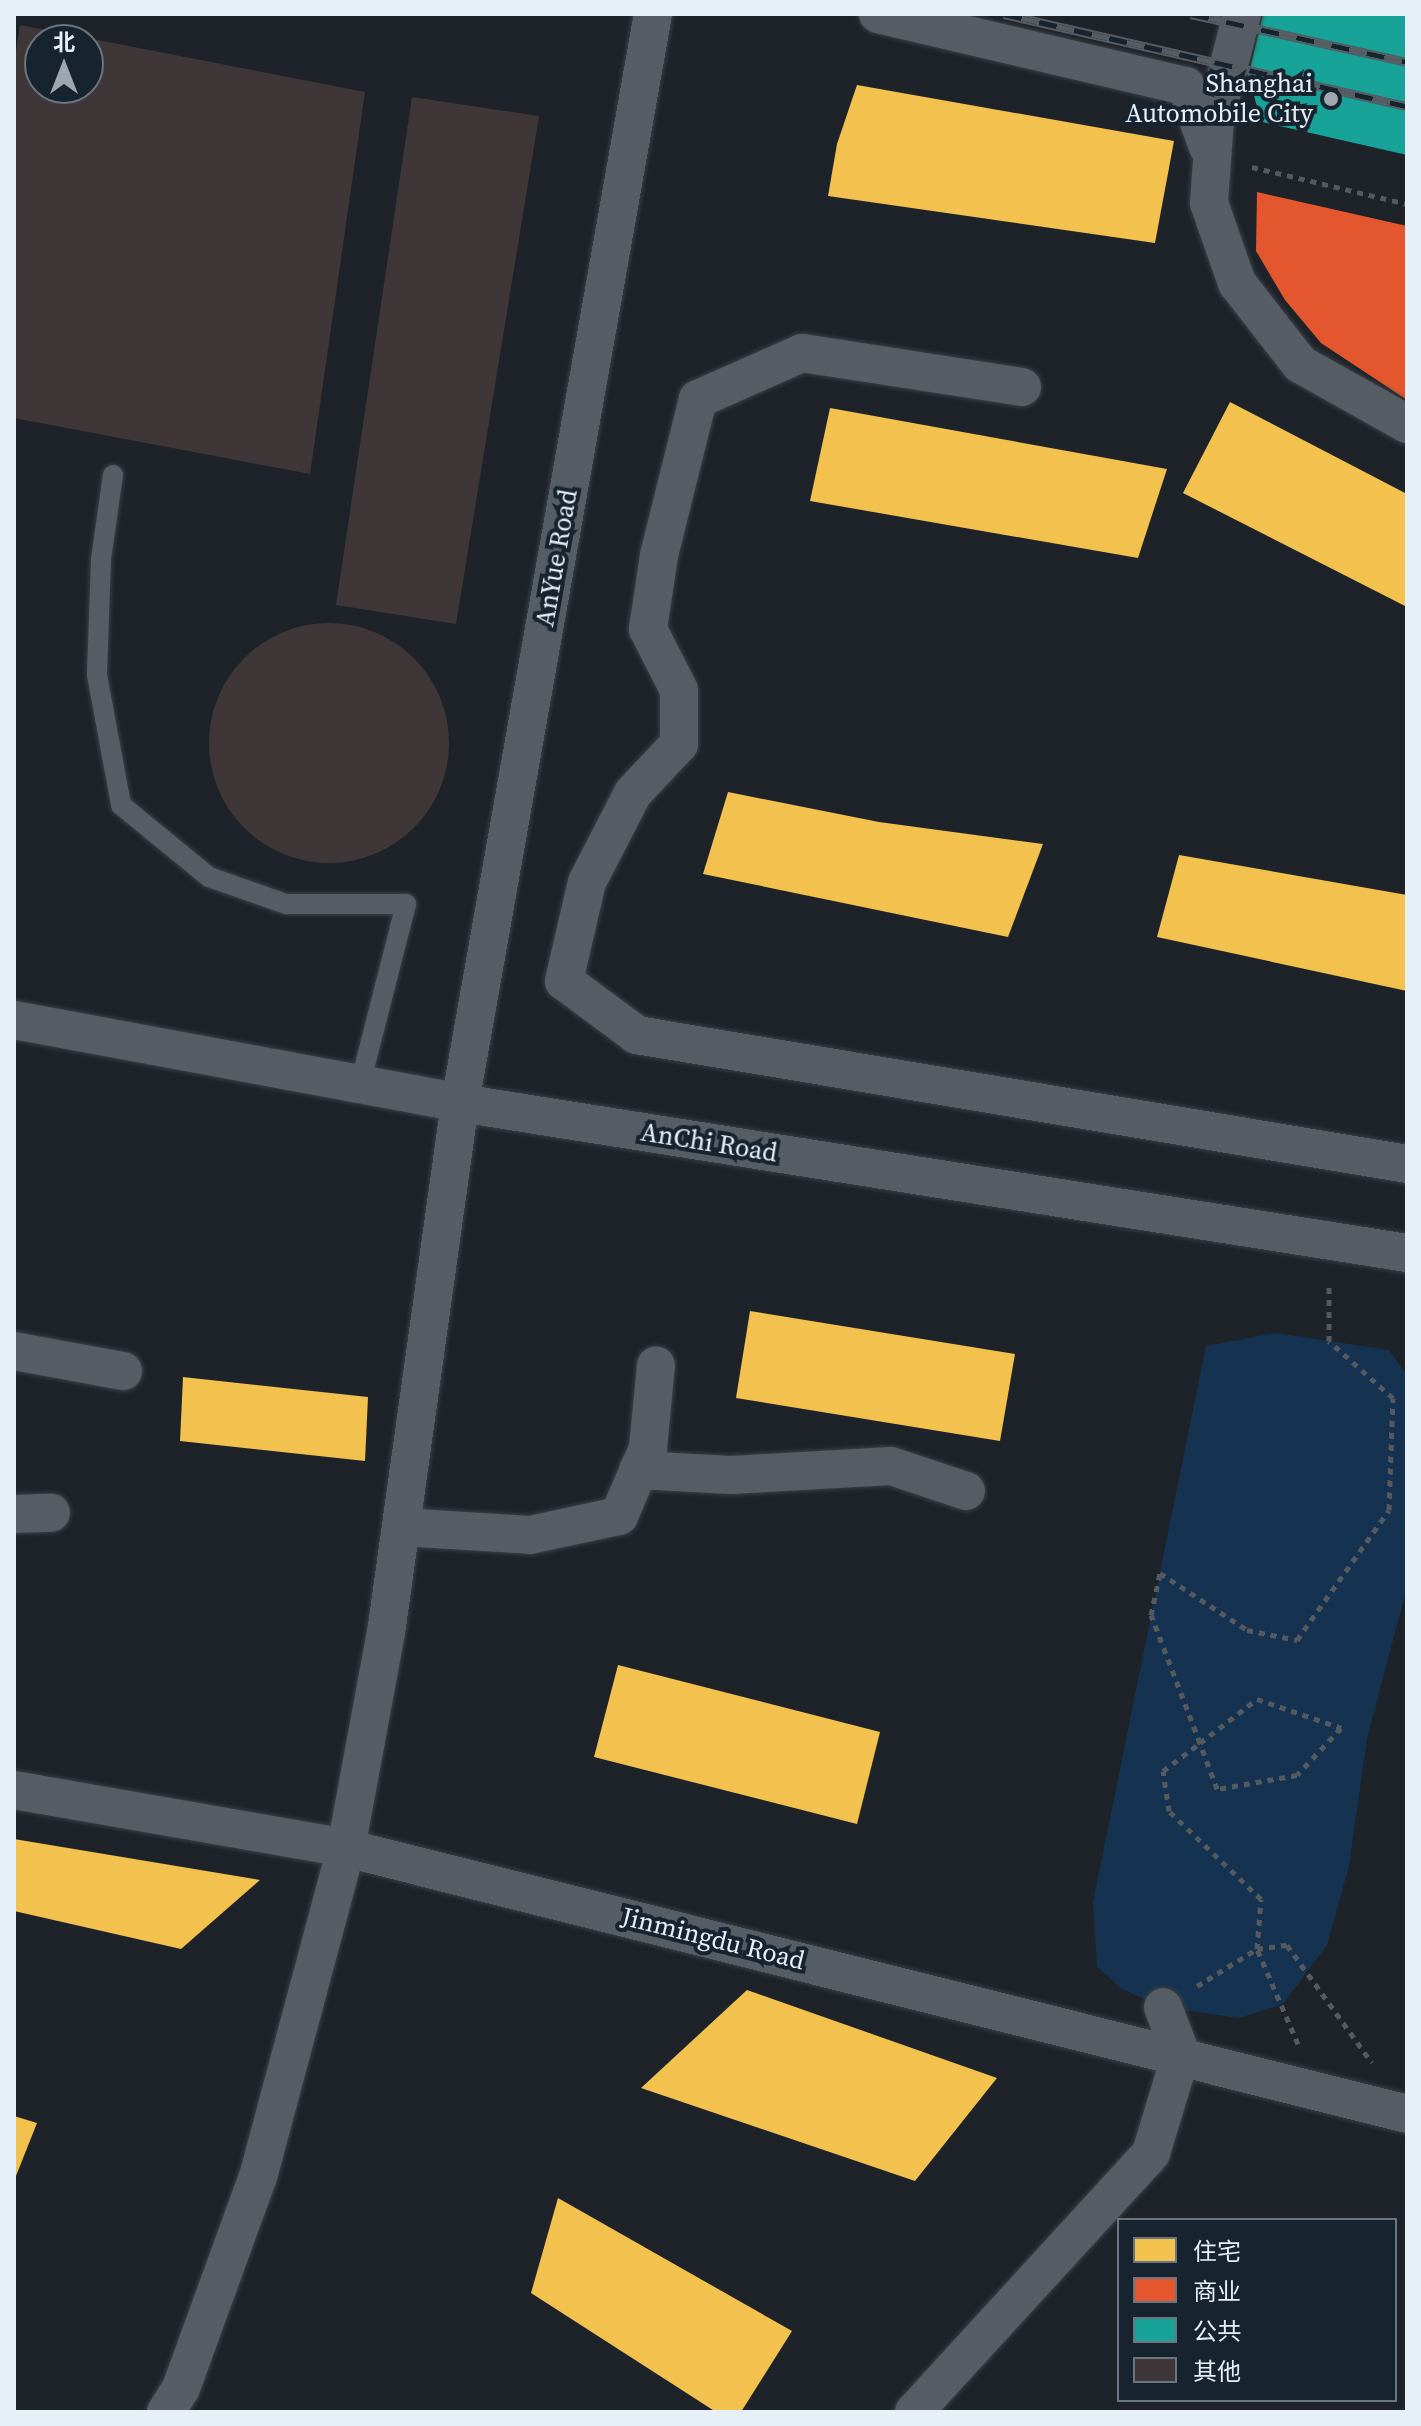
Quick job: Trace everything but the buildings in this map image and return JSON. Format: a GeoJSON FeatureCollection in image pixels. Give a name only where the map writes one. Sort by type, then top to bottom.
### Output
{"type":"FeatureCollection","features":[{"type":"Feature","properties":{"kind":"street"},"geometry":{"type":"LineString","coordinates":[[878,14],[1186,86],[1212,157]]}},
{"type":"Feature","properties":{"kind":"street"},"geometry":{"type":"LineString","coordinates":[[1242,14],[1215,119],[1209,203],[1237,283],[1300,364],[1407,424]]}},
{"type":"Feature","properties":{"kind":"street","name":"AnYue Road"},"geometry":{"type":"LineString","coordinates":[[166,2412],[181,2388],[258,2177],[346,1848],[401,1527],[460,1103],[661,17]]}},
{"type":"Feature","properties":{"kind":"street"},"geometry":{"type":"LineString","coordinates":[[1022,387],[802,353],[698,399],[659,556],[648,629],[679,690],[679,744],[633,793],[587,882],[564,981],[637,1035],[1407,1164]]}},
{"type":"Feature","properties":{"kind":"street","name":"AnChi Road"},"geometry":{"type":"LineString","coordinates":[[14,1020],[460,1103],[1407,1253]]}},
{"type":"Feature","properties":{"kind":"street"},"geometry":{"type":"LineString","coordinates":[[14,1351],[123,1371]]}},
{"type":"Feature","properties":{"kind":"street"},"geometry":{"type":"LineString","coordinates":[[401,1527],[530,1535],[619,1516],[648,1448],[656,1365]]}},
{"type":"Feature","properties":{"kind":"street"},"geometry":{"type":"LineString","coordinates":[[638,1470],[731,1475],[891,1466],[966,1491]]}},
{"type":"Feature","properties":{"kind":"street"},"geometry":{"type":"LineString","coordinates":[[14,1514],[51,1513]]}},
{"type":"Feature","properties":{"kind":"street","name":"Jinmingdu Road"},"geometry":{"type":"LineString","coordinates":[[14,1790],[346,1848],[1181,2054],[1389,2109]]}},
{"type":"Feature","properties":{"kind":"street"},"geometry":{"type":"LineString","coordinates":[[914,2412],[1151,2153],[1181,2054],[1163,2007]]}},
{"type":"Feature","properties":{"kind":"lane"},"geometry":{"type":"LineString","coordinates":[[113,475],[101,559],[97,675],[121,805],[209,877],[286,904],[406,904],[360,1085]]}},
{"type":"Feature","properties":{"kind":"path"},"geometry":{"type":"LineString","coordinates":[[1212,157],[1407,204]]}},
{"type":"Feature","properties":{"kind":"path"},"geometry":{"type":"LineString","coordinates":[[1319,2091],[1257,1949],[1261,1899],[1169,1811],[1163,1771],[1200,1743],[1257,1699],[1341,1728],[1297,1775],[1217,1789],[1200,1743],[1151,1615],[1160,1573],[1247,1630],[1297,1640],[1389,1510],[1393,1398],[1329,1341],[1329,1243]]}},
{"type":"Feature","properties":{"kind":"path"},"geometry":{"type":"LineString","coordinates":[[1163,2007],[1257,1949],[1287,1945],[1379,2073],[1389,2109]]}},
{"type":"Feature","properties":{"kind":"shaded area"},"geometry":{"type":"Polygon","coordinates":[[[1275,1333],[1389,1350],[1407,1376],[1407,1587],[1367,1739],[1349,1866],[1327,1945],[1283,2004],[1239,2018],[1163,2007],[1122,1989],[1097,1967],[1093,1902],[1206,1346],[1275,1333]]]}},
{"type":"Feature","properties":{"kind":"railway"},"geometry":{"type":"LineString","coordinates":[[1004,14],[1407,106]]}},
{"type":"Feature","properties":{"kind":"railway"},"geometry":{"type":"LineString","coordinates":[[1191,14],[1407,62]]}},
{"type":"Feature","properties":{"kind":"place","name":"Shanghai Automobile City"},"geometry":{"type":"Point","coordinates":[1331,99]}}]}
